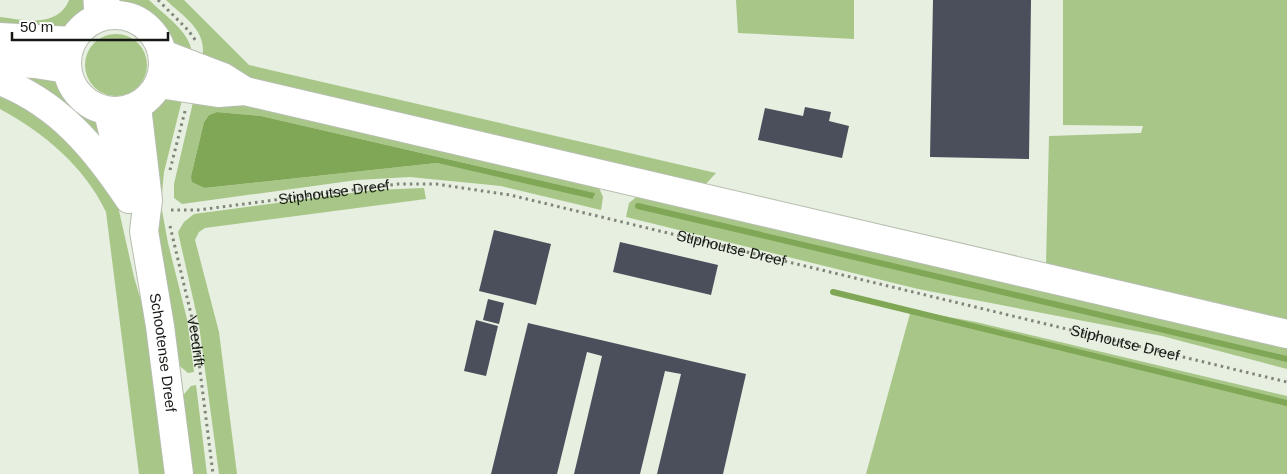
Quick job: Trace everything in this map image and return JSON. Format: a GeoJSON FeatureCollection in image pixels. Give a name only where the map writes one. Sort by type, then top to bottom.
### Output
{"type":"FeatureCollection","features":[{"type":"Feature","properties":{"kind":"main road"},"geometry":{"type":"LineString","coordinates":[[103,8],[133,18],[147,26],[157,39],[163,54],[164,70],[159,84],[150,97],[137,107],[123,111],[108,112],[80,98],[74,89],[67,70],[68,50],[72,41],[81,28],[103,8]]}},
{"type":"Feature","properties":{"kind":"main road"},"geometry":{"type":"LineString","coordinates":[[0,37],[72,41]]}},
{"type":"Feature","properties":{"kind":"main road"},"geometry":{"type":"LineString","coordinates":[[163,54],[223,77],[245,91]]}},
{"type":"Feature","properties":{"kind":"main road"},"geometry":{"type":"LineString","coordinates":[[0,62],[35,64],[67,70]]}},
{"type":"Feature","properties":{"kind":"main road"},"geometry":{"type":"LineString","coordinates":[[0,81],[18,88],[44,104],[84,139],[101,158],[129,199]]}},
{"type":"Feature","properties":{"kind":"main road"},"geometry":{"type":"LineString","coordinates":[[159,84],[218,93],[245,91],[1287,334]]}},
{"type":"Feature","properties":{"kind":"main road","name":"Schootense Dreef"},"geometry":{"type":"LineString","coordinates":[[137,107],[148,200],[157,227],[160,326],[179,474]]}},
{"type":"Feature","properties":{"kind":"main road","name":"Schootense Dreef"},"geometry":{"type":"LineString","coordinates":[[108,112],[129,199],[157,227]]}},
{"type":"Feature","properties":{"kind":"path","name":"Stiphoutse Dreef"},"geometry":{"type":"LineString","coordinates":[[169,217],[168,210],[198,210],[398,184],[436,184],[477,189],[519,197],[1287,382]]}},
{"type":"Feature","properties":{"kind":"path","name":"Veedrift"},"geometry":{"type":"LineString","coordinates":[[157,227],[195,330],[213,474]]}},
{"type":"Feature","properties":{"kind":"shaded area"},"geometry":{"type":"Polygon","coordinates":[[[69,0],[87,0],[85,13],[74,23],[76,25],[71,29],[0,30],[0,17],[29,20],[49,18],[57,15],[64,9],[69,0]]]}},
{"type":"Feature","properties":{"kind":"shaded area"},"geometry":{"type":"Polygon","coordinates":[[[118,0],[149,0],[182,31],[187,38],[192,54],[168,43],[153,22],[118,0]]]}},
{"type":"Feature","properties":{"kind":"shaded area"},"geometry":{"type":"Polygon","coordinates":[[[166,0],[184,0],[249,65],[716,173],[703,187],[264,85],[201,62],[203,52],[199,34],[188,20],[166,0]]]}},
{"type":"Feature","properties":{"kind":"shaded area"},"geometry":{"type":"Polygon","coordinates":[[[736,0],[854,0],[854,39],[738,33],[736,0]]]}},
{"type":"Feature","properties":{"kind":"shaded area"},"geometry":{"type":"Polygon","coordinates":[[[1063,0],[1287,0],[1287,321],[1046,266],[1049,136],[1141,133],[1143,126],[1063,125],[1063,0]]]}},
{"type":"Feature","properties":{"kind":"shaded area"},"geometry":{"type":"Polygon","coordinates":[[[110,34],[122,34],[138,43],[145,53],[147,65],[145,77],[138,87],[122,96],[110,96],[99,91],[90,82],[85,71],[85,59],[90,48],[99,39],[110,34]]]}},
{"type":"Feature","properties":{"kind":"shaded area"},"geometry":{"type":"Polygon","coordinates":[[[13,68],[56,78],[74,101],[97,120],[112,148],[13,68]]]}},
{"type":"Feature","properties":{"kind":"shaded area"},"geometry":{"type":"Polygon","coordinates":[[[0,86],[53,117],[117,202],[134,277],[149,328],[169,474],[139,474],[106,212],[87,180],[61,152],[32,128],[0,109],[0,86]]]}},
{"type":"Feature","properties":{"kind":"shaded area"},"geometry":{"type":"Polygon","coordinates":[[[183,96],[164,172],[161,205],[168,243],[187,319],[194,372],[188,373],[175,362],[156,230],[148,113],[159,103],[183,96]]]}},
{"type":"Feature","properties":{"kind":"shaded area"},"geometry":{"type":"Polygon","coordinates":[[[194,98],[243,103],[597,183],[603,197],[601,210],[501,186],[410,177],[357,180],[182,204],[174,198],[174,184],[194,98]],[[217,112],[209,115],[204,122],[191,176],[206,188],[437,163],[594,198],[594,193],[261,116],[217,112]]]}},
{"type":"Feature","properties":{"kind":"shaded area"},"geometry":{"type":"Polygon","coordinates":[[[217,112],[261,116],[595,193],[593,199],[437,163],[205,188],[192,182],[191,176],[204,122],[209,115],[217,112]]]}},
{"type":"Feature","properties":{"kind":"shaded area"},"geometry":{"type":"Polygon","coordinates":[[[424,188],[426,199],[205,228],[199,232],[195,240],[219,332],[237,474],[219,474],[199,325],[178,232],[184,222],[194,214],[373,190],[424,188]]]}},
{"type":"Feature","properties":{"kind":"shaded area"},"geometry":{"type":"Polygon","coordinates":[[[641,193],[1287,342],[1287,369],[1162,336],[918,289],[626,217],[629,203],[641,193]]]}},
{"type":"Feature","properties":{"kind":"shaded area"},"geometry":{"type":"Polygon","coordinates":[[[911,310],[976,322],[1287,396],[1287,474],[866,474],[911,310]]]}},
{"type":"Feature","properties":{"kind":"shaded area"},"geometry":{"type":"Polygon","coordinates":[[[196,385],[207,474],[190,474],[180,399],[191,386],[196,385]]]}},
{"type":"Feature","properties":{"kind":"building"},"geometry":{"type":"Polygon","coordinates":[[[933,0],[1031,0],[1029,159],[930,157],[933,0]]]}},
{"type":"Feature","properties":{"kind":"building"},"geometry":{"type":"Polygon","coordinates":[[[805,107],[831,112],[829,121],[849,126],[842,158],[758,140],[765,108],[803,116],[805,107]]]}},
{"type":"Feature","properties":{"kind":"building"},"geometry":{"type":"Polygon","coordinates":[[[494,230],[551,244],[536,305],[479,291],[494,230]]]}},
{"type":"Feature","properties":{"kind":"building"},"geometry":{"type":"Polygon","coordinates":[[[620,242],[718,265],[711,295],[613,272],[620,242]]]}},
{"type":"Feature","properties":{"kind":"building"},"geometry":{"type":"Polygon","coordinates":[[[488,299],[504,303],[499,324],[483,320],[488,299]]]}},
{"type":"Feature","properties":{"kind":"building"},"geometry":{"type":"Polygon","coordinates":[[[476,320],[498,326],[486,376],[464,371],[476,320]]]}},
{"type":"Feature","properties":{"kind":"building"},"geometry":{"type":"Polygon","coordinates":[[[528,323],[746,374],[723,474],[657,474],[681,374],[665,371],[640,474],[574,474],[602,356],[587,352],[557,474],[491,474],[528,323]]]}},
{"type":"Feature","properties":{"kind":"waterway"},"geometry":{"type":"LineString","coordinates":[[638,206],[1287,359]]}},
{"type":"Feature","properties":{"kind":"waterway"},"geometry":{"type":"LineString","coordinates":[[833,292],[1287,403]]}}]}
